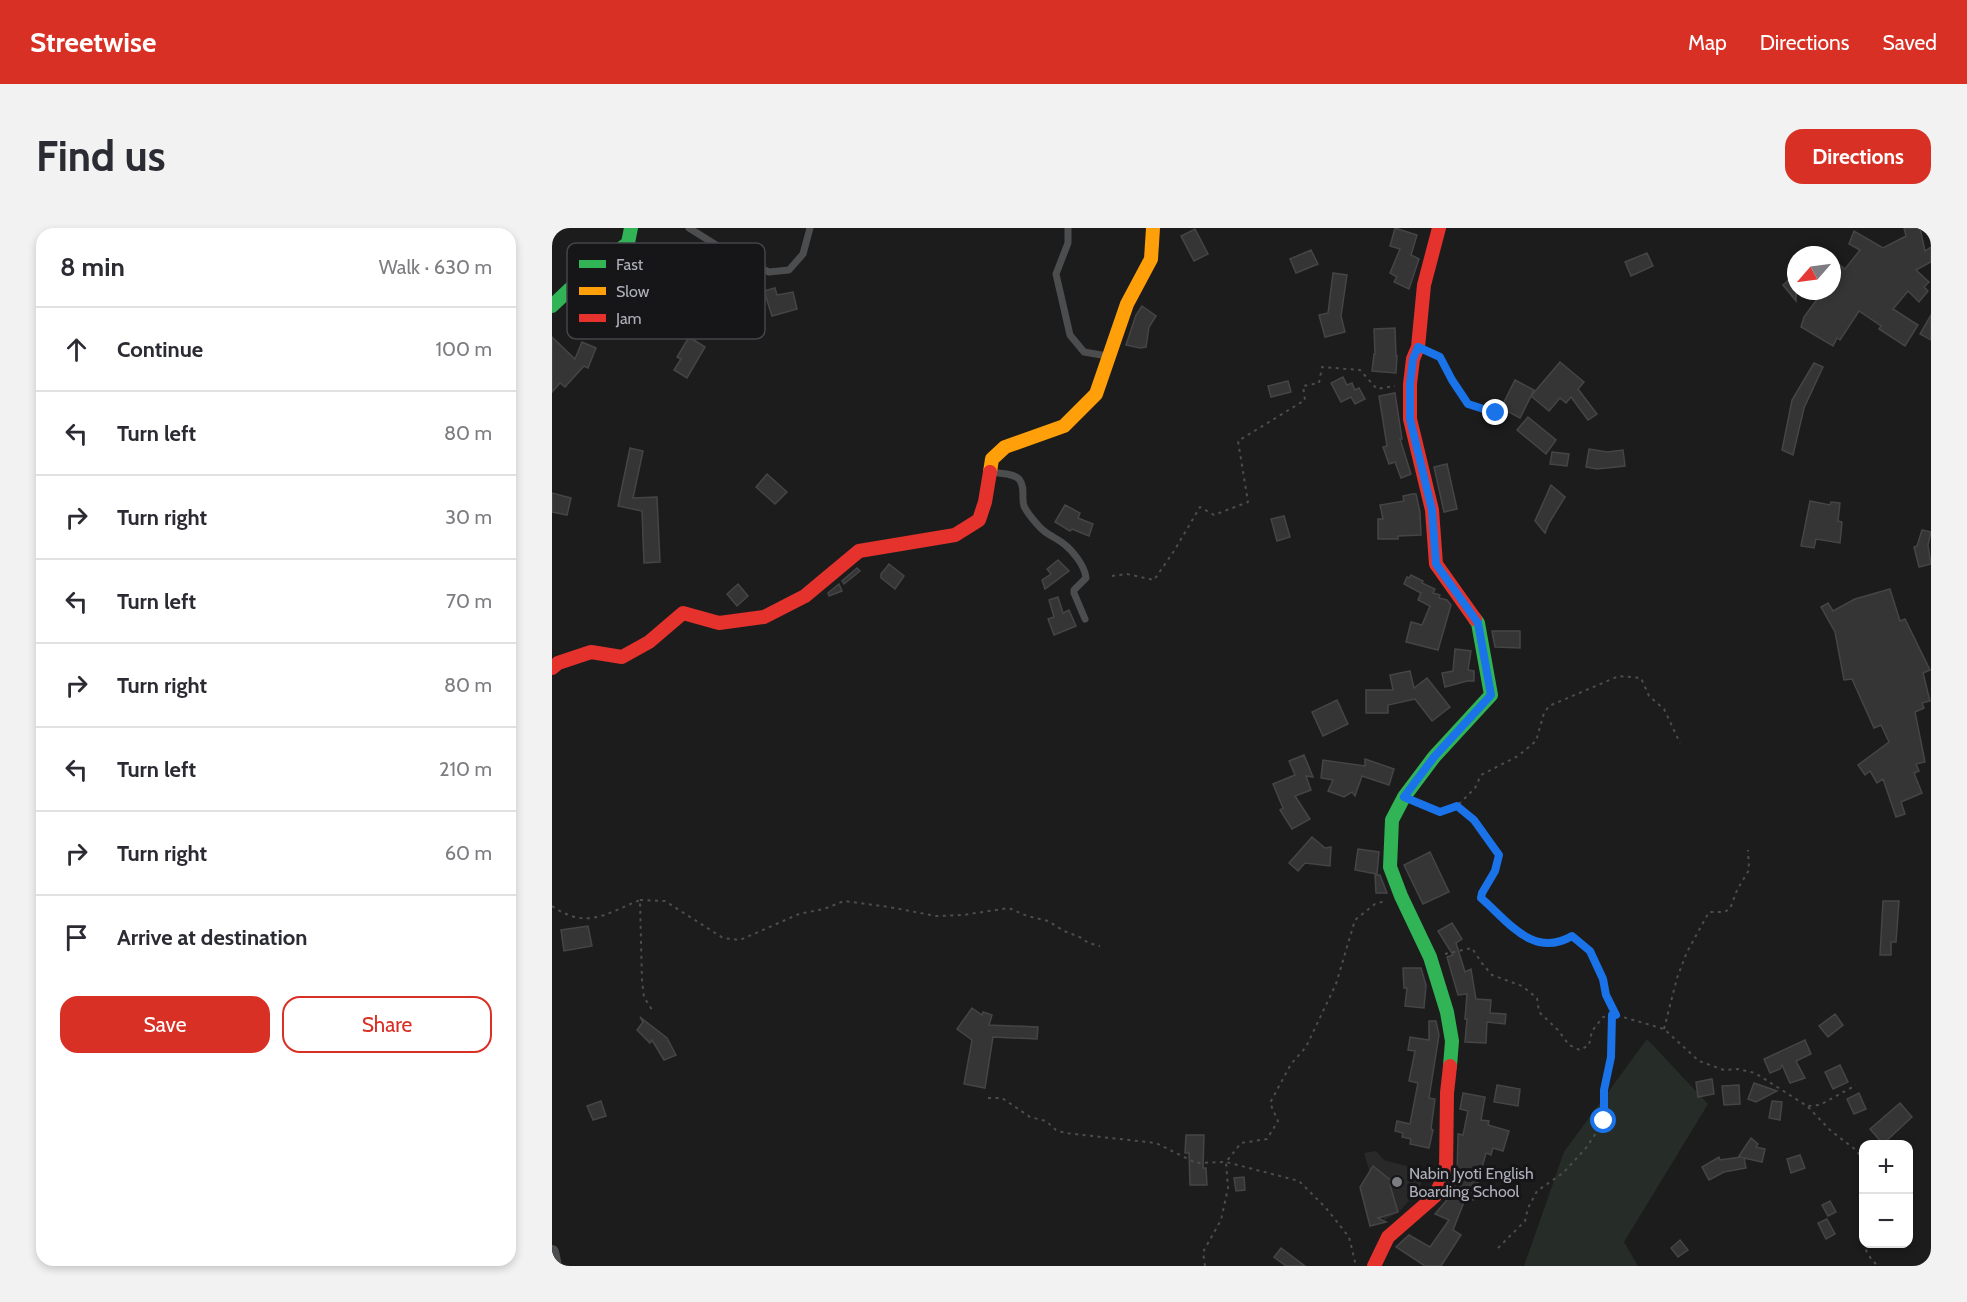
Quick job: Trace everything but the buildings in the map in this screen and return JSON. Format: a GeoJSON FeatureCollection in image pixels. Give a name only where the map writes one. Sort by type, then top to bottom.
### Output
{"type":"FeatureCollection","features":[{"type":"Feature","properties":{"kind":"main road"},"geometry":{"type":"LineString","coordinates":[[628,243],[631,228]]}},
{"type":"Feature","properties":{"kind":"main road"},"geometry":{"type":"LineString","coordinates":[[552,668],[558,663],[591,652],[622,657],[649,642],[682,613],[718,622],[764,617],[805,596],[859,551],[955,535],[979,520],[985,502],[992,459],[1005,447],[1064,426],[1096,394],[1127,304],[1151,259],[1153,228]]}},
{"type":"Feature","properties":{"kind":"main road"},"geometry":{"type":"LineString","coordinates":[[1374,1266],[1388,1237],[1435,1196],[1446,1172],[1447,1093],[1452,1041],[1447,1012],[1430,957],[1390,867],[1392,820],[1404,797],[1434,757],[1491,695],[1478,623],[1436,564],[1432,510],[1410,419],[1410,384],[1413,359],[1418,347],[1424,285],[1439,228]]}},
{"type":"Feature","properties":{"kind":"main road"},"geometry":{"type":"LineString","coordinates":[[552,306],[567,292]]}},
{"type":"Feature","properties":{"kind":"street"},"geometry":{"type":"LineString","coordinates":[[552,1252],[555,1266]]}},
{"type":"Feature","properties":{"kind":"lane"},"geometry":{"type":"LineString","coordinates":[[689,228],[713,243]]}},
{"type":"Feature","properties":{"kind":"lane"},"geometry":{"type":"LineString","coordinates":[[765,270],[789,270],[803,254],[810,228]]}},
{"type":"Feature","properties":{"kind":"lane"},"geometry":{"type":"LineString","coordinates":[[1068,228],[1068,243],[1056,274],[1070,335],[1084,352],[1108,356]]}},
{"type":"Feature","properties":{"kind":"lane"},"geometry":{"type":"LineString","coordinates":[[990,472],[1012,475],[1018,479],[1024,489],[1023,504],[1044,532],[1064,544],[1079,561],[1086,578],[1074,590],[1074,593],[1085,618]]}},
{"type":"Feature","properties":{"kind":"path"},"geometry":{"type":"LineString","coordinates":[[1418,347],[1440,357],[1468,404],[1496,413]]}},
{"type":"Feature","properties":{"kind":"path"},"geometry":{"type":"LineString","coordinates":[[1112,576],[1127,574],[1154,580],[1200,507],[1214,515],[1248,502],[1238,441],[1305,400],[1304,386],[1319,383],[1322,367],[1360,370],[1377,389],[1410,384]]}},
{"type":"Feature","properties":{"kind":"path"},"geometry":{"type":"LineString","coordinates":[[1404,797],[1440,812],[1457,806],[1475,788],[1481,775],[1518,756],[1536,741],[1544,713],[1549,706],[1619,676],[1641,678],[1650,696],[1664,709],[1680,743]]}},
{"type":"Feature","properties":{"kind":"path"},"geometry":{"type":"LineString","coordinates":[[1457,806],[1474,820],[1499,855],[1495,871],[1481,898],[1521,934],[1536,942],[1560,943],[1572,936],[1590,951],[1603,979],[1606,995],[1614,1015],[1611,1057],[1604,1090],[1604,1121],[1586,1148],[1563,1173],[1537,1191],[1528,1208],[1525,1221],[1498,1248]]}},
{"type":"Feature","properties":{"kind":"path"},"geometry":{"type":"LineString","coordinates":[[1664,1029],[1677,978],[1687,952],[1709,912],[1724,912],[1731,909],[1737,890],[1749,870],[1748,850]]}},
{"type":"Feature","properties":{"kind":"path"},"geometry":{"type":"LineString","coordinates":[[1205,1266],[1203,1252],[1221,1220],[1228,1188],[1226,1162],[1241,1143],[1267,1139],[1278,1121],[1270,1104],[1291,1064],[1306,1047],[1336,984],[1355,920],[1375,904],[1401,896]]}},
{"type":"Feature","properties":{"kind":"path"},"geometry":{"type":"LineString","coordinates":[[640,900],[642,981],[644,997],[652,1010]]}},
{"type":"Feature","properties":{"kind":"path"},"geometry":{"type":"LineString","coordinates":[[552,906],[574,918],[588,920],[640,900],[665,901],[723,938],[740,940],[799,914],[824,909],[844,901],[936,916],[963,915],[1009,908],[1027,916],[1048,921],[1088,943],[1100,946]]}},
{"type":"Feature","properties":{"kind":"path"},"geometry":{"type":"LineString","coordinates":[[1430,957],[1472,948],[1480,962],[1492,975],[1522,986],[1537,998],[1539,1012],[1558,1030],[1569,1045],[1580,1050],[1589,1046],[1592,1031],[1603,1017],[1614,1015],[1664,1029],[1699,1061],[1724,1070],[1737,1069],[1755,1073],[1807,1106],[1831,1131],[1859,1155]]}},
{"type":"Feature","properties":{"kind":"path"},"geometry":{"type":"LineString","coordinates":[[1807,1106],[1820,1106],[1856,1085]]}},
{"type":"Feature","properties":{"kind":"path"},"geometry":{"type":"LineString","coordinates":[[988,1098],[1002,1098],[1030,1117],[1046,1121],[1056,1130],[1065,1133],[1156,1143],[1196,1163],[1226,1162],[1299,1181],[1326,1208],[1349,1237],[1356,1266]]}},
{"type":"Feature","properties":{"kind":"path"},"geometry":{"type":"LineString","coordinates":[[1864,1248],[1878,1266]]}},
{"type":"Feature","properties":{"kind":"shaded area"},"geometry":{"type":"Polygon","coordinates":[[[1647,1039],[1708,1104],[1624,1242],[1638,1266],[1524,1266],[1564,1152],[1647,1039]]]}},
{"type":"Feature","properties":{"kind":"shaded area","name":"Nabin Jyoti English Boarding School"},"geometry":{"type":"Polygon","coordinates":[[[1376,1151],[1384,1160],[1425,1171],[1419,1189],[1400,1211],[1384,1220],[1364,1153],[1376,1151]]]}},
{"type":"Feature","properties":{"kind":"traffic: fast"},"geometry":{"type":"LineString","coordinates":[[628,243],[631,228]]}},
{"type":"Feature","properties":{"kind":"traffic: fast"},"geometry":{"type":"LineString","coordinates":[[552,306],[567,292]]}},
{"type":"Feature","properties":{"kind":"traffic: fast"},"geometry":{"type":"LineString","coordinates":[[1450,1066],[1452,1041],[1447,1012],[1430,957],[1390,867],[1392,820],[1404,797],[1434,757],[1491,695],[1478,623],[1475,619]]}},
{"type":"Feature","properties":{"kind":"traffic: slow"},"geometry":{"type":"LineString","coordinates":[[990,472],[992,459],[1005,447],[1064,426],[1096,394],[1127,304],[1151,259],[1153,228]]}},
{"type":"Feature","properties":{"kind":"traffic: jam"},"geometry":{"type":"LineString","coordinates":[[1439,228],[1424,285],[1418,347],[1413,359],[1410,384],[1410,419],[1432,510],[1436,564],[1475,619]]}},
{"type":"Feature","properties":{"kind":"traffic: jam"},"geometry":{"type":"LineString","coordinates":[[552,668],[558,663],[591,652],[622,657],[649,642],[683,613],[719,623],[764,617],[805,596],[859,551],[955,535],[979,520],[985,502],[990,472]]}},
{"type":"Feature","properties":{"kind":"traffic: jam"},"geometry":{"type":"LineString","coordinates":[[1374,1266],[1388,1237],[1435,1196],[1446,1172],[1447,1093],[1450,1066]]}},
{"type":"Feature","properties":{"kind":"place","name":"Nabin Jyoti English Boarding School"},"geometry":{"type":"Point","coordinates":[1397,1182]}},
{"type":"Feature","properties":{"kind":"route"},"geometry":{"type":"LineString","coordinates":[[1496,413],[1468,404],[1440,357],[1418,347],[1413,359],[1410,384],[1410,419],[1432,510],[1436,564],[1478,623],[1491,695],[1434,757],[1404,797],[1416,804],[1440,812],[1457,806],[1474,820],[1499,855],[1495,871],[1481,898],[1521,934],[1536,942],[1560,943],[1572,936],[1590,951],[1616,1015],[1612,1015],[1611,1057],[1604,1090],[1604,1121]]}}]}
